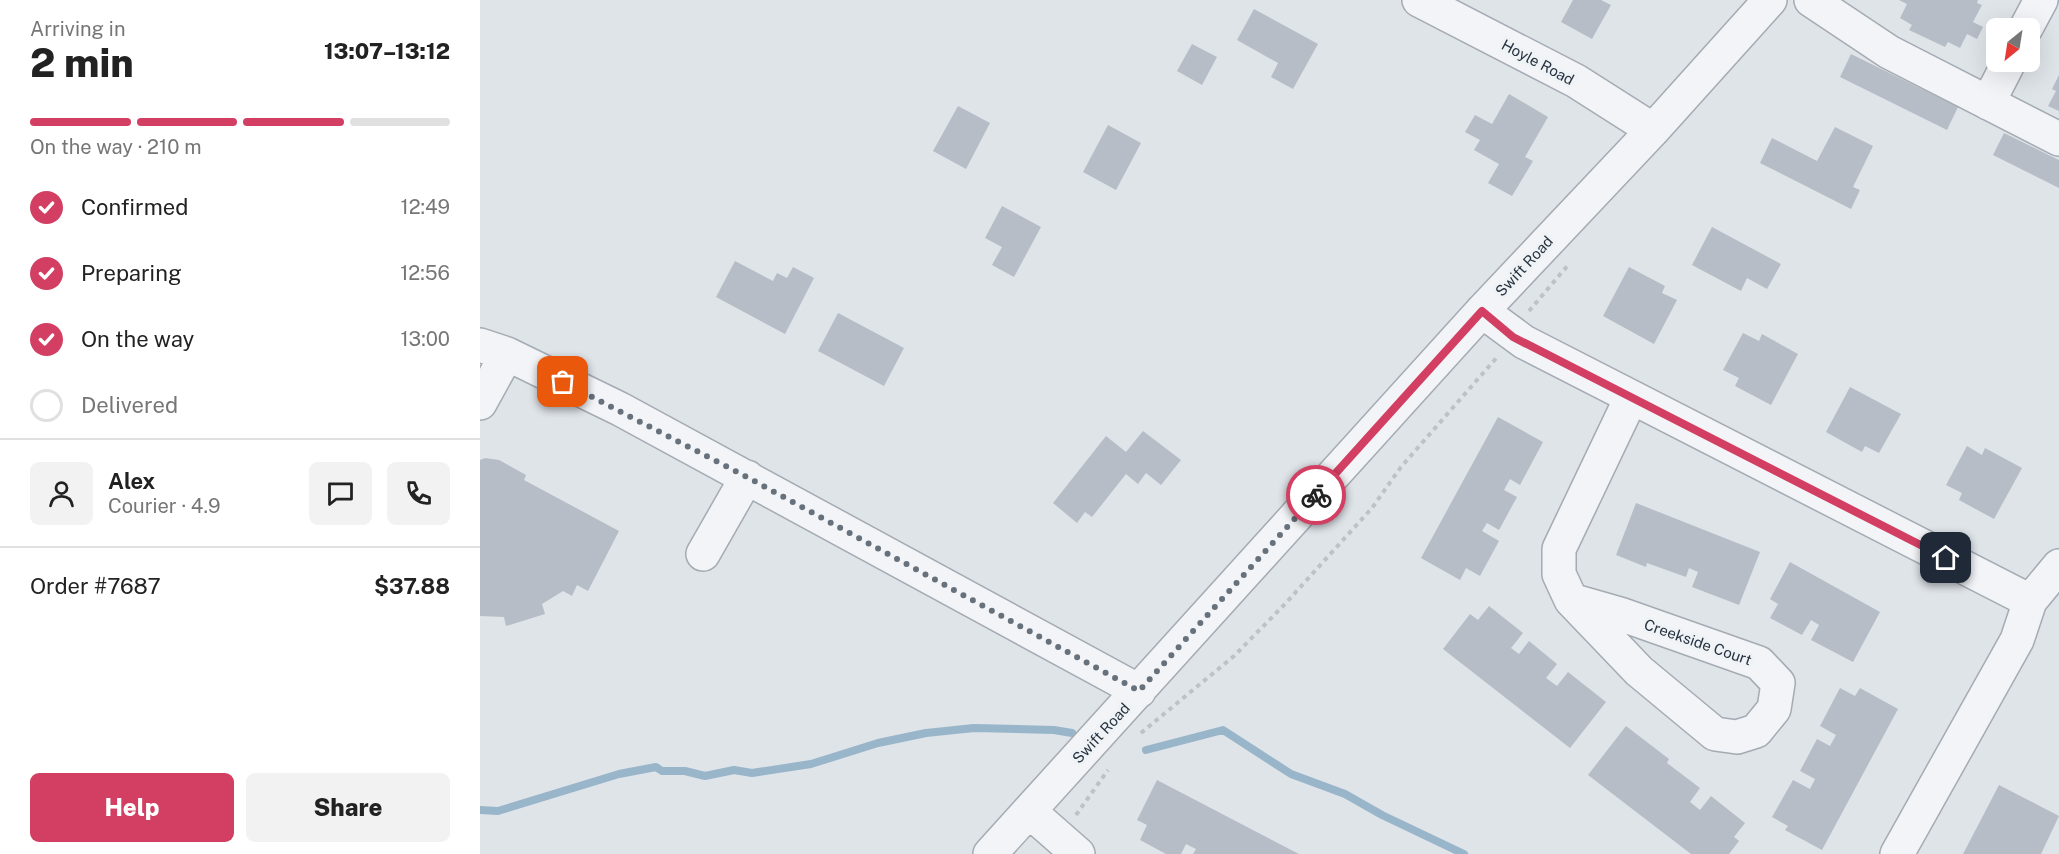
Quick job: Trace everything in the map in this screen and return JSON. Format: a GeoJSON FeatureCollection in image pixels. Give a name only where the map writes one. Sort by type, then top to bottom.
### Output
{"type":"FeatureCollection","features":[{"type":"Feature","properties":{"kind":"street","name":"Hoyle Road"},"geometry":{"type":"LineString","coordinates":[[1419,0],[1576,81],[1653,130]]}},
{"type":"Feature","properties":{"kind":"street","name":"Swift Road"},"geometry":{"type":"LineString","coordinates":[[990,854],[1482,311],[1653,130],[1770,0]]}},
{"type":"Feature","properties":{"kind":"street"},"geometry":{"type":"LineString","coordinates":[[1811,0],[1889,52],[2059,139]]}},
{"type":"Feature","properties":{"kind":"street"},"geometry":{"type":"LineString","coordinates":[[2031,18],[2041,0]]}},
{"type":"Feature","properties":{"kind":"street"},"geometry":{"type":"LineString","coordinates":[[1988,103],[2004,72]]}},
{"type":"Feature","properties":{"kind":"street"},"geometry":{"type":"LineString","coordinates":[[1482,311],[1513,337],[2030,601]]}},
{"type":"Feature","properties":{"kind":"street"},"geometry":{"type":"LineString","coordinates":[[480,404],[494,350],[620,409],[1139,691]]}},
{"type":"Feature","properties":{"kind":"street","name":"Creekside Court"},"geometry":{"type":"LineString","coordinates":[[1570,600],[1620,614],[1759,663],[1778,683],[1774,709],[1756,731],[1737,737],[1715,734],[1639,670],[1570,600],[1559,574],[1558,549],[1631,398]]}},
{"type":"Feature","properties":{"kind":"street"},"geometry":{"type":"LineString","coordinates":[[703,554],[747,477]]}},
{"type":"Feature","properties":{"kind":"street"},"geometry":{"type":"LineString","coordinates":[[1897,854],[2017,640],[2030,601],[2059,566]]}},
{"type":"Feature","properties":{"kind":"street"},"geometry":{"type":"LineString","coordinates":[[1029,811],[1078,854]]}},
{"type":"Feature","properties":{"kind":"path"},"geometry":{"type":"LineString","coordinates":[[1136,737],[1234,656],[1285,604],[1372,508],[1401,467],[1505,349]]}},
{"type":"Feature","properties":{"kind":"path"},"geometry":{"type":"LineString","coordinates":[[1070,822],[1086,804],[1109,769]]}},
{"type":"Feature","properties":{"kind":"building"},"geometry":{"type":"Polygon","coordinates":[[[1573,0],[1601,0],[1611,5],[1592,39],[1561,22],[1573,0]]]}},
{"type":"Feature","properties":{"kind":"building"},"geometry":{"type":"Polygon","coordinates":[[[1899,0],[1978,0],[1977,3],[1982,5],[1973,22],[1983,27],[1977,39],[1967,34],[1960,48],[1948,42],[1945,47],[1909,30],[1912,25],[1900,18],[1907,4],[1899,0]]]}},
{"type":"Feature","properties":{"kind":"building"},"geometry":{"type":"Polygon","coordinates":[[[1254,9],[1318,44],[1293,89],[1271,77],[1278,63],[1237,40],[1254,9]]]}},
{"type":"Feature","properties":{"kind":"building"},"geometry":{"type":"Polygon","coordinates":[[[1192,44],[1217,57],[1202,85],[1177,71],[1192,44]]]}},
{"type":"Feature","properties":{"kind":"building"},"geometry":{"type":"Polygon","coordinates":[[[1851,54],[1958,107],[1947,130],[1840,77],[1851,54]]]}},
{"type":"Feature","properties":{"kind":"building"},"geometry":{"type":"Polygon","coordinates":[[[2059,75],[2059,111],[2048,106],[2056,91],[2052,89],[2059,75]]]}},
{"type":"Feature","properties":{"kind":"building"},"geometry":{"type":"Polygon","coordinates":[[[1509,94],[1548,117],[1525,157],[1533,161],[1512,196],[1488,183],[1499,164],[1474,150],[1480,140],[1465,132],[1475,115],[1492,124],[1509,94]]]}},
{"type":"Feature","properties":{"kind":"building"},"geometry":{"type":"Polygon","coordinates":[[[958,106],[990,123],[966,169],[933,151],[958,106]]]}},
{"type":"Feature","properties":{"kind":"building"},"geometry":{"type":"Polygon","coordinates":[[[1108,125],[1141,143],[1116,190],[1083,172],[1108,125]]]}},
{"type":"Feature","properties":{"kind":"building"},"geometry":{"type":"Polygon","coordinates":[[[1835,127],[1873,146],[1853,187],[1860,190],[1851,209],[1760,163],[1772,138],[1817,161],[1835,127]]]}},
{"type":"Feature","properties":{"kind":"building"},"geometry":{"type":"Polygon","coordinates":[[[2004,133],[2059,160],[2059,188],[1993,155],[2004,133]]]}},
{"type":"Feature","properties":{"kind":"building"},"geometry":{"type":"Polygon","coordinates":[[[1002,206],[1041,227],[1014,277],[992,265],[1002,247],[985,238],[1002,206]]]}},
{"type":"Feature","properties":{"kind":"building"},"geometry":{"type":"Polygon","coordinates":[[[1712,227],[1781,264],[1767,289],[1747,278],[1741,291],[1692,265],[1712,227]]]}},
{"type":"Feature","properties":{"kind":"building"},"geometry":{"type":"Polygon","coordinates":[[[735,261],[773,281],[777,273],[787,278],[793,267],[814,278],[785,334],[716,297],[735,261]]]}},
{"type":"Feature","properties":{"kind":"building"},"geometry":{"type":"Polygon","coordinates":[[[1629,267],[1665,286],[1662,293],[1677,300],[1654,344],[1603,316],[1629,267]]]}},
{"type":"Feature","properties":{"kind":"building"},"geometry":{"type":"Polygon","coordinates":[[[838,313],[904,348],[884,386],[818,351],[838,313]]]}},
{"type":"Feature","properties":{"kind":"building"},"geometry":{"type":"Polygon","coordinates":[[[1743,333],[1759,341],[1762,334],[1798,354],[1771,405],[1735,386],[1739,378],[1723,370],[1743,333]]]}},
{"type":"Feature","properties":{"kind":"building"},"geometry":{"type":"Polygon","coordinates":[[[1850,387],[1901,414],[1879,453],[1865,446],[1862,452],[1826,432],[1850,387]]]}},
{"type":"Feature","properties":{"kind":"building"},"geometry":{"type":"Polygon","coordinates":[[[1498,417],[1543,442],[1520,485],[1510,479],[1504,490],[1517,497],[1499,530],[1487,523],[1482,531],[1499,541],[1480,576],[1466,568],[1460,580],[1421,558],[1498,417]]]}},
{"type":"Feature","properties":{"kind":"building"},"geometry":{"type":"Polygon","coordinates":[[[1143,431],[1181,460],[1161,485],[1146,473],[1138,484],[1126,474],[1092,517],[1085,512],[1077,523],[1053,503],[1106,436],[1126,452],[1143,431]]]}},
{"type":"Feature","properties":{"kind":"building"},"geometry":{"type":"Polygon","coordinates":[[[1967,446],[1982,455],[1985,448],[2022,468],[1994,519],[1959,500],[1962,493],[1946,485],[1967,446]]]}},
{"type":"Feature","properties":{"kind":"building"},"geometry":{"type":"Polygon","coordinates":[[[485,458],[499,460],[526,475],[524,480],[619,531],[588,591],[577,585],[572,596],[563,591],[542,604],[545,614],[506,626],[504,617],[480,616],[480,460],[485,458]]]}},
{"type":"Feature","properties":{"kind":"building"},"geometry":{"type":"Polygon","coordinates":[[[1636,503],[1760,552],[1739,605],[1692,587],[1698,572],[1689,568],[1686,577],[1647,563],[1646,567],[1616,555],[1636,503]]]}},
{"type":"Feature","properties":{"kind":"building"},"geometry":{"type":"Polygon","coordinates":[[[1790,562],[1880,612],[1853,662],[1811,640],[1819,625],[1811,620],[1802,635],[1770,618],[1778,604],[1770,599],[1790,562]]]}},
{"type":"Feature","properties":{"kind":"building"},"geometry":{"type":"Polygon","coordinates":[[[1489,606],[1523,633],[1511,648],[1519,654],[1529,641],[1557,664],[1546,678],[1557,686],[1568,672],[1606,702],[1570,748],[1443,649],[1470,614],[1478,620],[1489,606]]]}},
{"type":"Feature","properties":{"kind":"building"},"geometry":{"type":"Polygon","coordinates":[[[1840,688],[1855,696],[1860,688],[1898,709],[1822,850],[1785,830],[1788,826],[1772,817],[1793,780],[1810,789],[1815,779],[1800,771],[1817,739],[1830,746],[1836,735],[1820,726],[1840,688]]]}},
{"type":"Feature","properties":{"kind":"building"},"geometry":{"type":"Polygon","coordinates":[[[1626,726],[1669,759],[1667,763],[1700,788],[1690,802],[1700,810],[1711,796],[1745,823],[1734,837],[1739,841],[1729,854],[1691,854],[1588,775],[1626,726]]]}},
{"type":"Feature","properties":{"kind":"building"},"geometry":{"type":"Polygon","coordinates":[[[1157,780],[1299,854],[1193,854],[1196,849],[1186,844],[1181,854],[1166,854],[1140,840],[1147,825],[1137,820],[1157,780]]]}},
{"type":"Feature","properties":{"kind":"building"},"geometry":{"type":"Polygon","coordinates":[[[1999,785],[2059,816],[2041,854],[1963,854],[1999,785]]]}},
{"type":"Feature","properties":{"kind":"waterway"},"geometry":{"type":"LineString","coordinates":[[480,810],[498,811],[619,774],[656,767],[662,771],[685,771],[705,776],[734,770],[752,773],[811,764],[878,743],[926,733],[974,728],[1054,730],[1072,733]]}},
{"type":"Feature","properties":{"kind":"waterway"},"geometry":{"type":"LineString","coordinates":[[1146,750],[1223,730],[1291,774],[1345,794],[1382,815],[1464,854]]}},
{"type":"Feature","properties":{"kind":"way so far"},"geometry":{"type":"LineString","coordinates":[[563,382],[620,409],[747,477],[1139,691],[1316,495]]}},
{"type":"Feature","properties":{"kind":"route"},"geometry":{"type":"LineString","coordinates":[[1316,495],[1482,311],[1513,337],[1946,558]]}}]}
